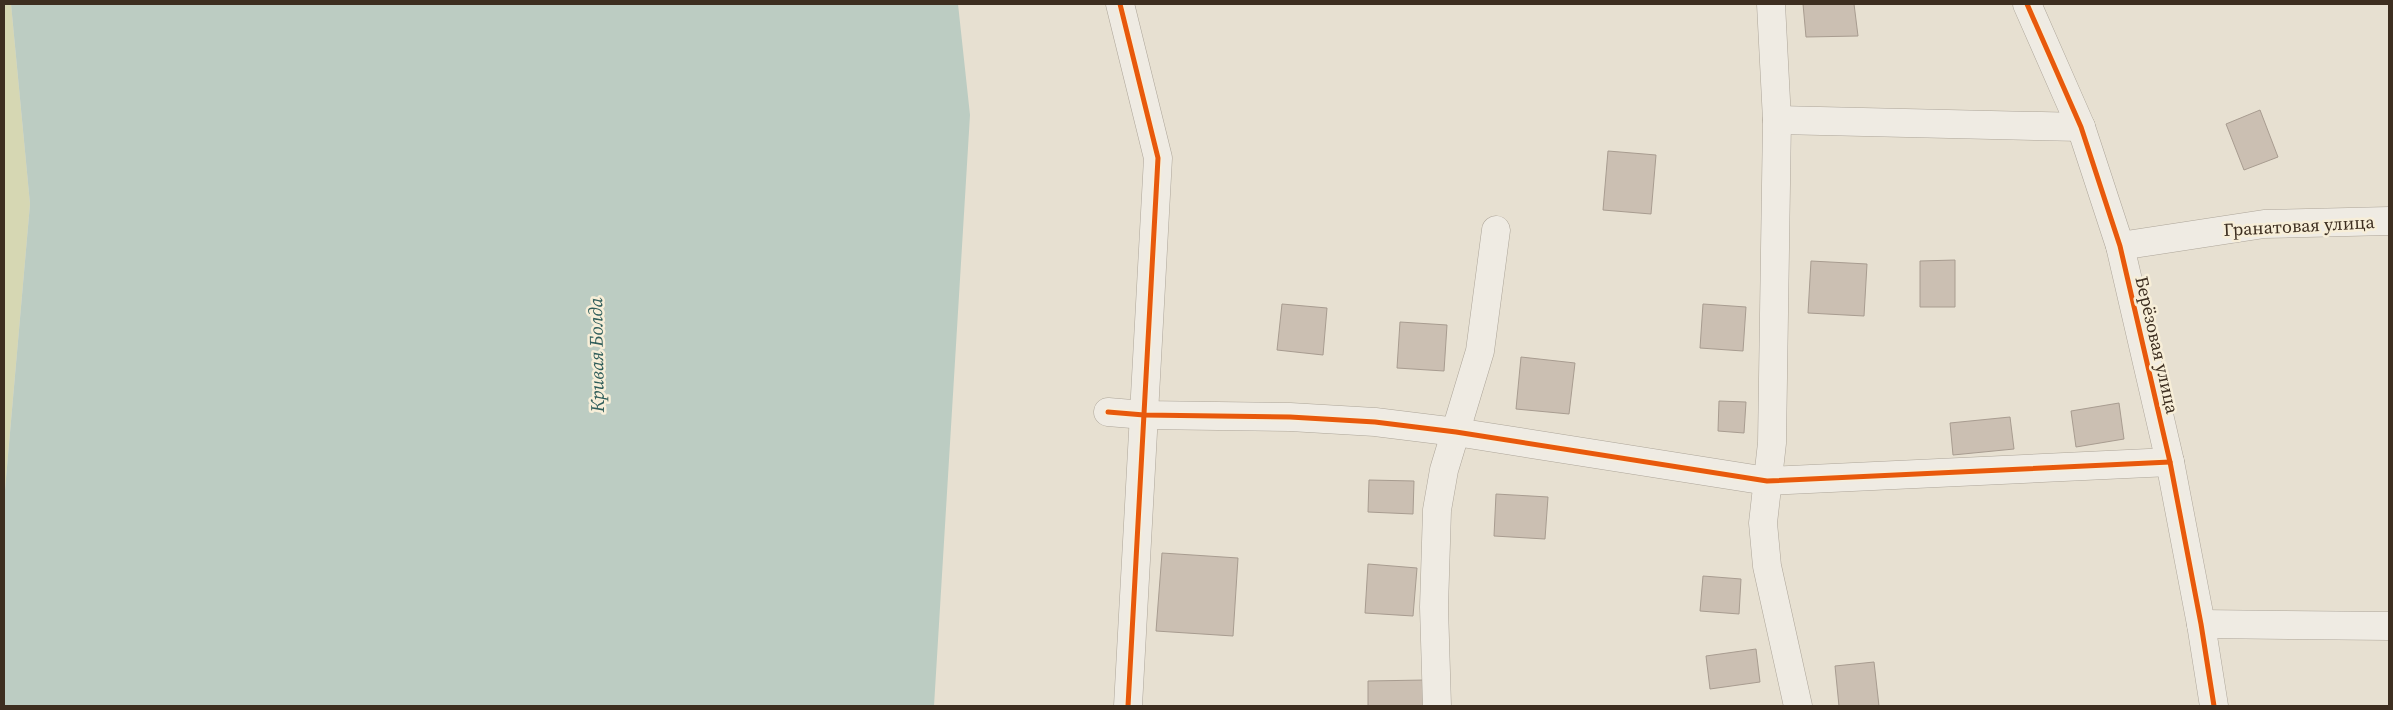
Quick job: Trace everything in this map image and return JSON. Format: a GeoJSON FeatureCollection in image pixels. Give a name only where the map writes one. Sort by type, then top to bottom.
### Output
{"type":"FeatureCollection","features":[{"type":"Feature","properties":{"kind":"street"},"geometry":{"type":"LineString","coordinates":[[1120,4],[1158,158],[1128,706]]}},
{"type":"Feature","properties":{"kind":"street"},"geometry":{"type":"LineString","coordinates":[[1771,4],[1777,120],[1772,443],[1763,523],[1767,566],[1798,706]]}},
{"type":"Feature","properties":{"kind":"street","name":"Берёзовая улица"},"geometry":{"type":"LineString","coordinates":[[2027,4],[2080,127],[2120,246],[2170,462],[2201,624],[2214,706]]}},
{"type":"Feature","properties":{"kind":"street"},"geometry":{"type":"LineString","coordinates":[[1777,120],[2080,127]]}},
{"type":"Feature","properties":{"kind":"street","name":"Гранатовая улица"},"geometry":{"type":"LineString","coordinates":[[2120,246],[2264,224],[2389,221]]}},
{"type":"Feature","properties":{"kind":"street"},"geometry":{"type":"LineString","coordinates":[[1437,706],[1434,607],[1437,510],[1444,470],[1480,351],[1496,230]]}},
{"type":"Feature","properties":{"kind":"street"},"geometry":{"type":"LineString","coordinates":[[1108,412],[1144,416],[1290,417],[1375,422],[1456,432],[1767,481],[2170,462]]}},
{"type":"Feature","properties":{"kind":"street"},"geometry":{"type":"LineString","coordinates":[[2201,624],[2389,626]]}},
{"type":"Feature","properties":{"kind":"green space"},"geometry":{"type":"Polygon","coordinates":[[[4,4],[11,4],[30,204],[4,501],[4,4]]]}},
{"type":"Feature","properties":{"kind":"water","name":"Кривая Болда"},"geometry":{"type":"Polygon","coordinates":[[[11,4],[958,4],[970,115],[934,706],[4,706],[4,501],[30,204],[11,4]]]}},
{"type":"Feature","properties":{"kind":"building"},"geometry":{"type":"Polygon","coordinates":[[[1803,4],[1854,4],[1858,36],[1806,37],[1803,4]]]}},
{"type":"Feature","properties":{"kind":"building"},"geometry":{"type":"Polygon","coordinates":[[[2260,110],[2278,157],[2244,170],[2226,124],[2260,110]]]}},
{"type":"Feature","properties":{"kind":"building"},"geometry":{"type":"Polygon","coordinates":[[[1608,151],[1656,155],[1651,214],[1603,210],[1608,151]]]}},
{"type":"Feature","properties":{"kind":"building"},"geometry":{"type":"Polygon","coordinates":[[[1955,260],[1955,307],[1920,307],[1920,261],[1955,260]]]}},
{"type":"Feature","properties":{"kind":"building"},"geometry":{"type":"Polygon","coordinates":[[[1811,261],[1867,264],[1864,316],[1808,313],[1811,261]]]}},
{"type":"Feature","properties":{"kind":"building"},"geometry":{"type":"Polygon","coordinates":[[[1282,304],[1327,308],[1323,355],[1277,350],[1282,304]]]}},
{"type":"Feature","properties":{"kind":"building"},"geometry":{"type":"Polygon","coordinates":[[[1703,304],[1746,307],[1743,351],[1700,348],[1703,304]]]}},
{"type":"Feature","properties":{"kind":"building"},"geometry":{"type":"Polygon","coordinates":[[[1400,322],[1447,325],[1444,371],[1397,368],[1400,322]]]}},
{"type":"Feature","properties":{"kind":"building"},"geometry":{"type":"Polygon","coordinates":[[[1521,357],[1575,363],[1569,414],[1516,409],[1521,357]]]}},
{"type":"Feature","properties":{"kind":"building"},"geometry":{"type":"Polygon","coordinates":[[[1719,401],[1746,402],[1744,433],[1718,431],[1719,401]]]}},
{"type":"Feature","properties":{"kind":"building"},"geometry":{"type":"Polygon","coordinates":[[[2119,403],[2124,439],[2076,447],[2071,411],[2119,403]]]}},
{"type":"Feature","properties":{"kind":"building"},"geometry":{"type":"Polygon","coordinates":[[[2010,417],[2014,449],[1953,455],[1950,423],[2010,417]]]}},
{"type":"Feature","properties":{"kind":"building"},"geometry":{"type":"Polygon","coordinates":[[[1369,480],[1414,481],[1413,514],[1368,512],[1369,480]]]}},
{"type":"Feature","properties":{"kind":"building"},"geometry":{"type":"Polygon","coordinates":[[[1496,494],[1548,497],[1545,539],[1494,536],[1496,494]]]}},
{"type":"Feature","properties":{"kind":"building"},"geometry":{"type":"Polygon","coordinates":[[[1162,553],[1238,558],[1233,636],[1156,631],[1162,553]]]}},
{"type":"Feature","properties":{"kind":"building"},"geometry":{"type":"Polygon","coordinates":[[[1368,564],[1417,568],[1413,616],[1365,613],[1368,564]]]}},
{"type":"Feature","properties":{"kind":"building"},"geometry":{"type":"Polygon","coordinates":[[[1703,576],[1741,579],[1739,614],[1700,611],[1703,576]]]}},
{"type":"Feature","properties":{"kind":"building"},"geometry":{"type":"Polygon","coordinates":[[[1756,649],[1760,682],[1710,689],[1706,656],[1756,649]]]}},
{"type":"Feature","properties":{"kind":"building"},"geometry":{"type":"Polygon","coordinates":[[[1874,662],[1879,706],[1839,706],[1835,666],[1874,662]]]}},
{"type":"Feature","properties":{"kind":"building"},"geometry":{"type":"Polygon","coordinates":[[[1425,680],[1426,706],[1368,706],[1368,681],[1425,680]]]}},
{"type":"Feature","properties":{"kind":"cycle path"},"geometry":{"type":"LineString","coordinates":[[1120,4],[1158,158],[1128,706]]}},
{"type":"Feature","properties":{"kind":"cycle path"},"geometry":{"type":"LineString","coordinates":[[2027,4],[2081,127],[2120,246],[2170,462],[2201,624],[2214,706]]}},
{"type":"Feature","properties":{"kind":"cycle path"},"geometry":{"type":"LineString","coordinates":[[1108,412],[1144,415],[1290,417],[1375,422],[1456,432],[1767,481],[2170,462]]}}]}
